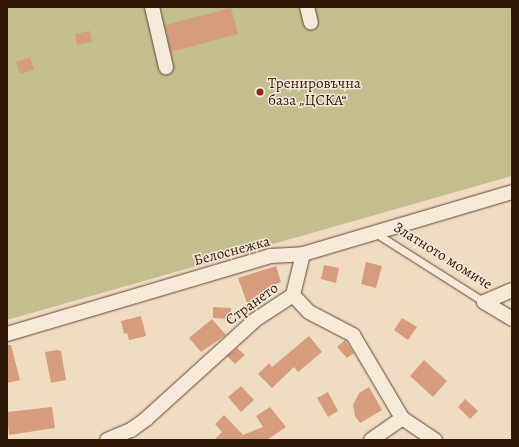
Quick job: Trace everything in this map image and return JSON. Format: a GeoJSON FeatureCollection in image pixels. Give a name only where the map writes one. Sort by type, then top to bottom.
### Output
{"type":"FeatureCollection","features":[{"type":"Feature","properties":{"kind":"street"},"geometry":{"type":"LineString","coordinates":[[152,7],[166,67]]}},
{"type":"Feature","properties":{"kind":"street"},"geometry":{"type":"LineString","coordinates":[[307,7],[311,22]]}},
{"type":"Feature","properties":{"kind":"street","name":"Белоснежка"},"geometry":{"type":"LineString","coordinates":[[7,334],[270,256],[303,254],[377,234],[512,192]]}},
{"type":"Feature","properties":{"kind":"street"},"geometry":{"type":"LineString","coordinates":[[293,295],[303,254]]}},
{"type":"Feature","properties":{"kind":"street"},"geometry":{"type":"LineString","coordinates":[[484,302],[512,290]]}},
{"type":"Feature","properties":{"kind":"street","name":"Странето"},"geometry":{"type":"LineString","coordinates":[[107,440],[131,430],[255,320],[293,295],[309,312],[353,335],[402,418],[435,440]]}},
{"type":"Feature","properties":{"kind":"street","name":"Златното момиче"},"geometry":{"type":"LineString","coordinates":[[484,302],[512,319]]}},
{"type":"Feature","properties":{"kind":"street"},"geometry":{"type":"LineString","coordinates":[[371,440],[402,418]]}},
{"type":"Feature","properties":{"kind":"lane","name":"Златното момиче"},"geometry":{"type":"LineString","coordinates":[[377,234],[484,302]]}},
{"type":"Feature","properties":{"kind":"shaded area","name":"Тренировъчна база „ЦСКА“"},"geometry":{"type":"Polygon","coordinates":[[[7,7],[512,7],[512,176],[7,320],[7,7]]]}},
{"type":"Feature","properties":{"kind":"building"},"geometry":{"type":"Polygon","coordinates":[[[231,8],[238,34],[171,52],[165,25],[231,8]]]}},
{"type":"Feature","properties":{"kind":"building"},"geometry":{"type":"Polygon","coordinates":[[[90,31],[92,42],[77,45],[75,34],[90,31]]]}},
{"type":"Feature","properties":{"kind":"building"},"geometry":{"type":"Polygon","coordinates":[[[30,57],[34,70],[20,74],[16,62],[30,57]]]}},
{"type":"Feature","properties":{"kind":"building"},"geometry":{"type":"Polygon","coordinates":[[[366,262],[382,266],[376,288],[361,284],[366,262]]]}},
{"type":"Feature","properties":{"kind":"building"},"geometry":{"type":"Polygon","coordinates":[[[324,265],[339,268],[336,283],[321,279],[324,265]]]}},
{"type":"Feature","properties":{"kind":"building"},"geometry":{"type":"Polygon","coordinates":[[[276,266],[281,282],[270,286],[272,290],[260,294],[262,298],[247,303],[238,278],[276,266]]]}},
{"type":"Feature","properties":{"kind":"building"},"geometry":{"type":"Polygon","coordinates":[[[213,307],[231,308],[231,319],[213,318],[213,307]]]}},
{"type":"Feature","properties":{"kind":"building"},"geometry":{"type":"Polygon","coordinates":[[[141,316],[146,336],[129,340],[127,333],[124,334],[121,321],[141,316]]]}},
{"type":"Feature","properties":{"kind":"building"},"geometry":{"type":"Polygon","coordinates":[[[402,318],[417,327],[408,340],[394,330],[402,318]]]}},
{"type":"Feature","properties":{"kind":"building"},"geometry":{"type":"Polygon","coordinates":[[[212,319],[226,335],[201,352],[189,338],[212,319]]]}},
{"type":"Feature","properties":{"kind":"building"},"geometry":{"type":"Polygon","coordinates":[[[309,336],[322,352],[298,372],[294,367],[272,388],[258,374],[269,363],[272,367],[309,336]]]}},
{"type":"Feature","properties":{"kind":"building"},"geometry":{"type":"Polygon","coordinates":[[[345,340],[354,353],[347,358],[337,347],[345,340]]]}},
{"type":"Feature","properties":{"kind":"building"},"geometry":{"type":"Polygon","coordinates":[[[7,345],[11,345],[20,380],[7,383],[7,345]]]}},
{"type":"Feature","properties":{"kind":"building"},"geometry":{"type":"Polygon","coordinates":[[[237,348],[245,355],[235,364],[227,356],[237,348]]]}},
{"type":"Feature","properties":{"kind":"building"},"geometry":{"type":"Polygon","coordinates":[[[57,350],[61,351],[66,380],[51,383],[45,352],[57,350]]]}},
{"type":"Feature","properties":{"kind":"building"},"geometry":{"type":"Polygon","coordinates":[[[424,360],[447,381],[433,397],[410,376],[424,360]]]}},
{"type":"Feature","properties":{"kind":"building"},"geometry":{"type":"Polygon","coordinates":[[[241,386],[254,400],[241,412],[228,397],[241,386]]]}},
{"type":"Feature","properties":{"kind":"building"},"geometry":{"type":"Polygon","coordinates":[[[369,387],[382,410],[360,423],[355,416],[353,405],[359,393],[369,387]]]}},
{"type":"Feature","properties":{"kind":"building"},"geometry":{"type":"Polygon","coordinates":[[[328,392],[338,411],[328,417],[317,398],[328,392]]]}},
{"type":"Feature","properties":{"kind":"building"},"geometry":{"type":"Polygon","coordinates":[[[465,399],[478,411],[470,419],[458,407],[465,399]]]}},
{"type":"Feature","properties":{"kind":"building"},"geometry":{"type":"Polygon","coordinates":[[[52,407],[55,428],[9,435],[7,412],[52,407]]]}},
{"type":"Feature","properties":{"kind":"building"},"geometry":{"type":"Polygon","coordinates":[[[270,407],[286,427],[267,440],[214,440],[222,432],[215,424],[224,415],[243,435],[263,427],[256,416],[270,407]]]}},
{"type":"Feature","properties":{"kind":"place","name":"Тренировъчна база „ЦСКА“"},"geometry":{"type":"Point","coordinates":[260,92]}}]}
